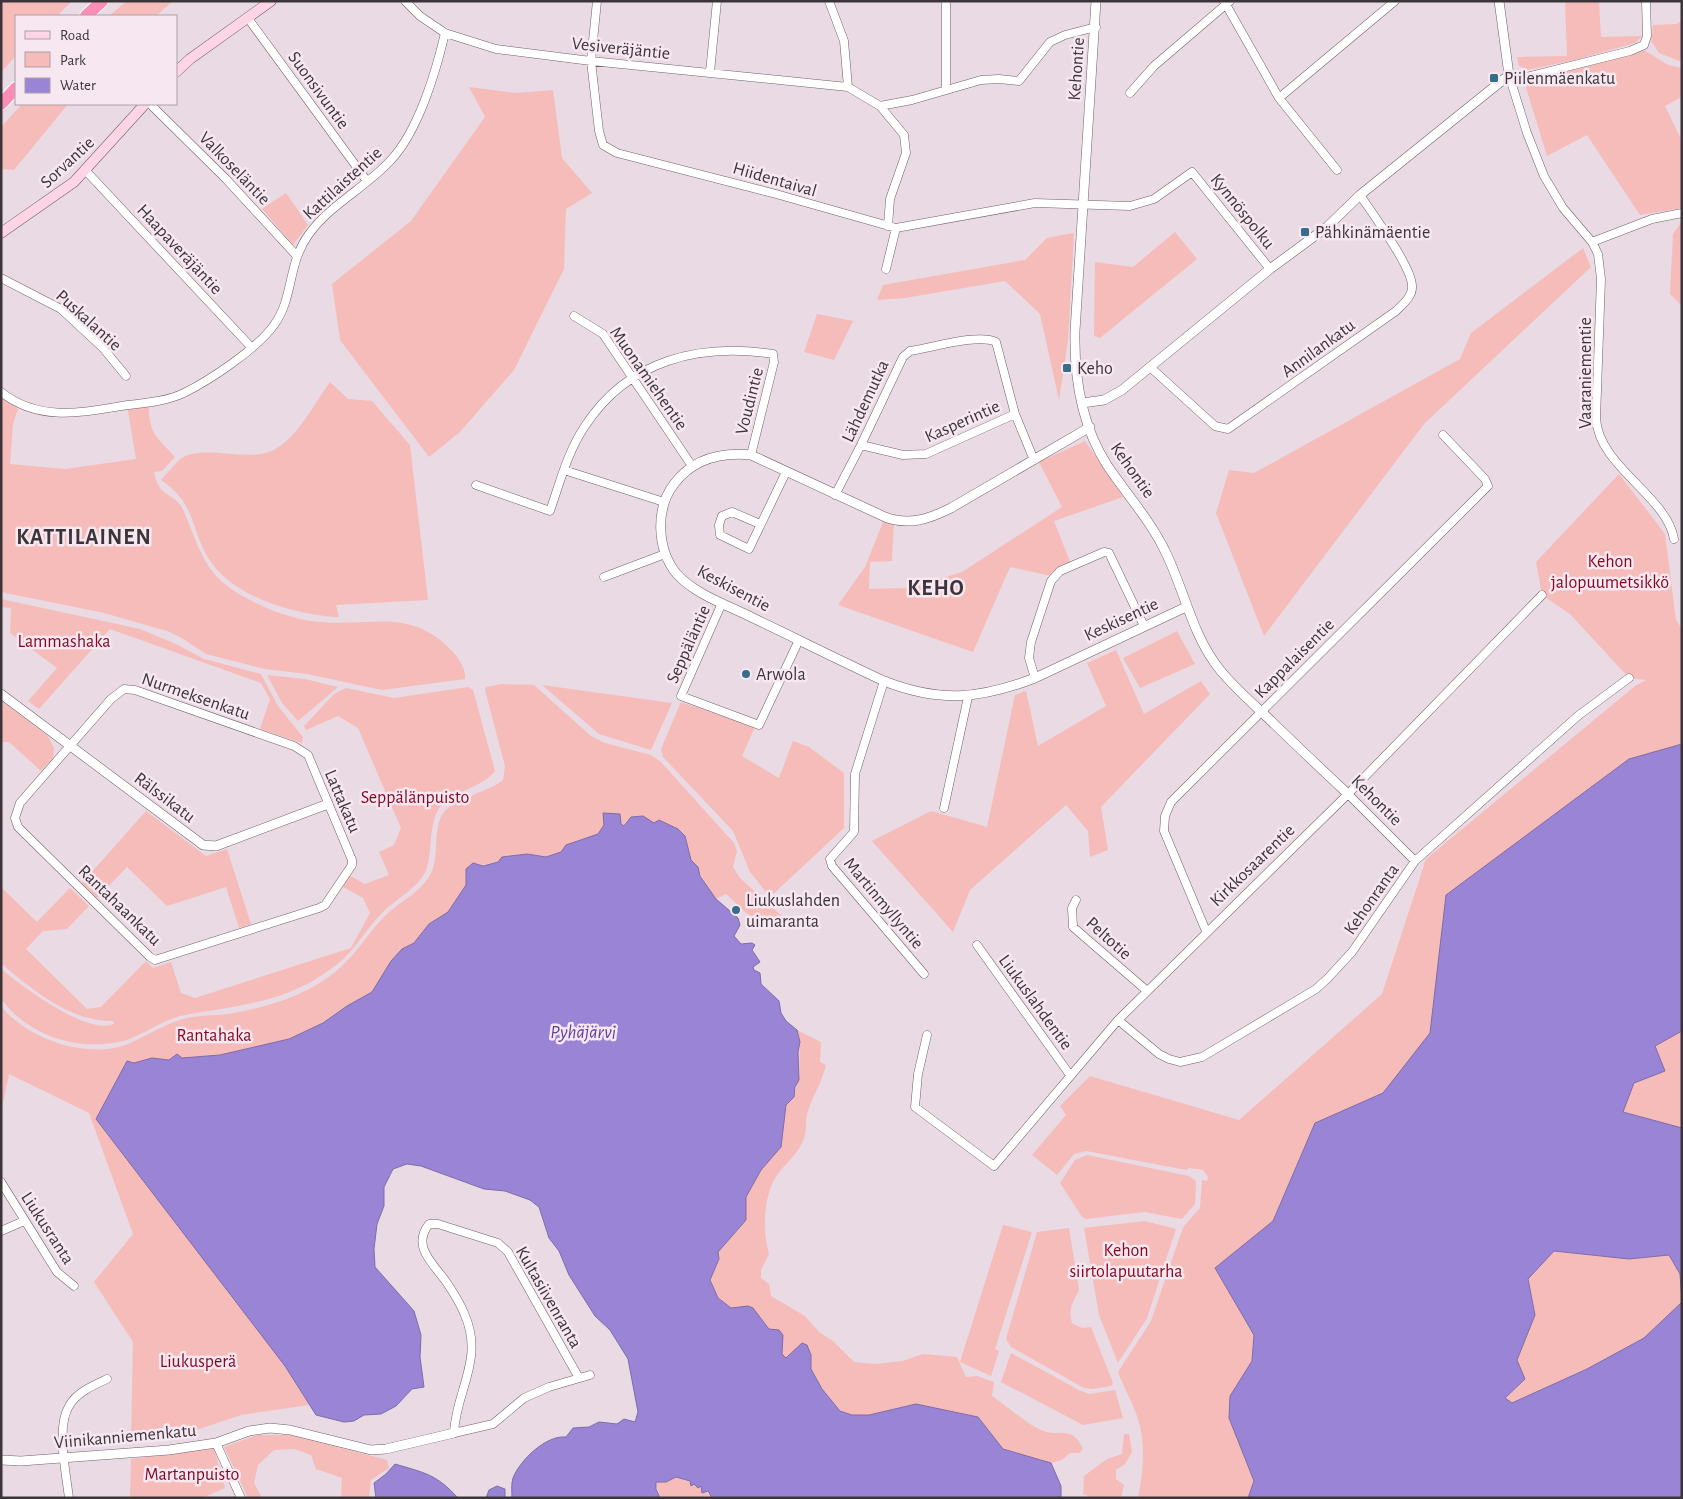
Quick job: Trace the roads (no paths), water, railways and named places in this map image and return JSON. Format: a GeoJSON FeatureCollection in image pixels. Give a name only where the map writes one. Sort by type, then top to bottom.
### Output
{"type":"FeatureCollection","features":[{"type":"Feature","properties":{"kind":"highway"},"geometry":{"type":"LineString","coordinates":[[87,15],[102,1]]}},
{"type":"Feature","properties":{"kind":"highway"},"geometry":{"type":"LineString","coordinates":[[1,104],[15,89]]}},
{"type":"Feature","properties":{"kind":"main road"},"geometry":{"type":"LineString","coordinates":[[178,70],[270,1]]}},
{"type":"Feature","properties":{"kind":"main road","name":"Sorvantie"},"geometry":{"type":"LineString","coordinates":[[1,233],[63,191],[86,171],[144,105]]}},
{"type":"Feature","properties":{"kind":"street","name":"Vesiveräjäntie"},"geometry":{"type":"LineString","coordinates":[[405,1],[420,16],[445,33],[496,49],[591,61],[848,87]]}},
{"type":"Feature","properties":{"kind":"street","name":"Hiidentaival"},"geometry":{"type":"LineString","coordinates":[[597,1],[591,61],[599,131],[603,145],[618,152],[776,194],[868,222],[892,227],[1035,203],[1083,203]]}},
{"type":"Feature","properties":{"kind":"street"},"geometry":{"type":"LineString","coordinates":[[710,72],[717,1]]}},
{"type":"Feature","properties":{"kind":"street"},"geometry":{"type":"LineString","coordinates":[[829,1],[844,41],[848,87],[880,106],[904,135],[906,143],[906,153],[890,199],[892,227],[886,269]]}},
{"type":"Feature","properties":{"kind":"street","name":"Kehontie"},"geometry":{"type":"LineString","coordinates":[[1096,1],[1096,27],[1075,344],[1076,368],[1082,403],[1098,449],[1107,465],[1145,516],[1167,554],[1186,607],[1207,652],[1220,671],[1348,794],[1414,861]]}},
{"type":"Feature","properties":{"kind":"street"},"geometry":{"type":"LineString","coordinates":[[1279,98],[1395,1]]}},
{"type":"Feature","properties":{"kind":"street"},"geometry":{"type":"LineString","coordinates":[[1499,1],[1510,78],[1527,133],[1544,176],[1563,208],[1592,242],[1652,219],[1682,213]]}},
{"type":"Feature","properties":{"kind":"street"},"geometry":{"type":"LineString","coordinates":[[1082,403],[1098,401],[1115,395],[1270,269],[1327,227],[1360,195],[1510,78],[1630,51],[1644,45],[1647,36],[1646,1]]}},
{"type":"Feature","properties":{"kind":"street"},"geometry":{"type":"LineString","coordinates":[[1130,93],[1154,66],[1227,2],[1260,67],[1279,98],[1337,170]]}},
{"type":"Feature","properties":{"kind":"street"},"geometry":{"type":"LineString","coordinates":[[946,4],[946,89]]}},
{"type":"Feature","properties":{"kind":"street","name":"Suonsivuntie"},"geometry":{"type":"LineString","coordinates":[[247,17],[367,181]]}},
{"type":"Feature","properties":{"kind":"street"},"geometry":{"type":"LineString","coordinates":[[880,106],[912,100],[981,80],[1019,81],[1050,42],[1065,35],[1096,27]]}},
{"type":"Feature","properties":{"kind":"street","name":"Kattilaistentie"},"geometry":{"type":"LineString","coordinates":[[1,392],[21,405],[50,413],[83,413],[149,402],[183,394],[252,348],[265,336],[284,310],[296,255],[309,234],[326,214],[390,161],[410,134],[440,54],[445,33]]}},
{"type":"Feature","properties":{"kind":"street","name":"Valkoseläntie"},"geometry":{"type":"LineString","coordinates":[[151,105],[226,179],[296,255]]}},
{"type":"Feature","properties":{"kind":"street","name":"Haapaveräjäntie"},"geometry":{"type":"LineString","coordinates":[[86,171],[252,348]]}},
{"type":"Feature","properties":{"kind":"street","name":"Kynnöspolku"},"geometry":{"type":"LineString","coordinates":[[1083,203],[1103,207],[1139,204],[1154,199],[1192,172],[1270,269]]}},
{"type":"Feature","properties":{"kind":"street","name":"Annilankatu"},"geometry":{"type":"LineString","coordinates":[[1150,367],[1215,426],[1228,429],[1396,311],[1408,300],[1413,286],[1408,270],[1360,195]]}},
{"type":"Feature","properties":{"kind":"street","name":"Vaaraniementie"},"geometry":{"type":"LineString","coordinates":[[1592,242],[1598,254],[1601,279],[1596,418],[1598,434],[1609,452],[1668,521],[1674,539]]}},
{"type":"Feature","properties":{"kind":"street","name":"Puskalantie"},"geometry":{"type":"LineString","coordinates":[[1,278],[61,309],[103,348],[126,376]]}},
{"type":"Feature","properties":{"kind":"street","name":"Muonamiehentie"},"geometry":{"type":"LineString","coordinates":[[574,316],[603,334],[634,377],[692,466]]}},
{"type":"Feature","properties":{"kind":"street","name":"Lähdemutka"},"geometry":{"type":"LineString","coordinates":[[835,495],[903,357],[910,352],[978,339],[990,339],[996,342],[1015,414],[1034,460]]}},
{"type":"Feature","properties":{"kind":"street","name":"Voudintie"},"geometry":{"type":"LineString","coordinates":[[634,377],[670,360],[694,352],[743,349],[773,354],[774,362],[751,455]]}},
{"type":"Feature","properties":{"kind":"street"},"geometry":{"type":"LineString","coordinates":[[476,485],[550,510],[564,470],[585,426],[598,408],[634,377]]}},
{"type":"Feature","properties":{"kind":"street","name":"Kasperintie"},"geometry":{"type":"LineString","coordinates":[[861,445],[903,455],[926,454],[1015,414]]}},
{"type":"Feature","properties":{"kind":"street","name":"Keskisentie"},"geometry":{"type":"LineString","coordinates":[[1090,427],[951,508],[922,520],[894,521],[751,455],[714,456],[692,466],[675,482],[664,502],[661,523],[665,554],[676,572],[687,583],[722,603],[884,681],[920,692],[968,697],[990,693],[1035,678],[1186,607]]}},
{"type":"Feature","properties":{"kind":"street","name":"Kappalaisentie"},"geometry":{"type":"LineString","coordinates":[[1206,931],[1164,831],[1164,816],[1171,802],[1185,786],[1488,486],[1486,479],[1443,435]]}},
{"type":"Feature","properties":{"kind":"street"},"geometry":{"type":"LineString","coordinates":[[564,470],[664,502]]}},
{"type":"Feature","properties":{"kind":"street"},"geometry":{"type":"LineString","coordinates":[[760,524],[732,512],[722,516],[718,525],[720,535],[749,549],[786,472]]}},
{"type":"Feature","properties":{"kind":"street"},"geometry":{"type":"LineString","coordinates":[[1035,678],[1029,658],[1031,642],[1051,581],[1060,571],[1104,552],[1110,553],[1144,626]]}},
{"type":"Feature","properties":{"kind":"street"},"geometry":{"type":"LineString","coordinates":[[604,578],[665,554]]}},
{"type":"Feature","properties":{"kind":"street","name":"Kirkkosaarentie"},"geometry":{"type":"LineString","coordinates":[[927,1035],[918,1074],[915,1107],[994,1166],[1070,1075],[1146,990],[1348,794],[1542,595]]}},
{"type":"Feature","properties":{"kind":"street","name":"Seppäläntie"},"geometry":{"type":"LineString","coordinates":[[722,603],[681,696],[759,724],[799,640]]}},
{"type":"Feature","properties":{"kind":"street","name":"Kehonranta"},"geometry":{"type":"LineString","coordinates":[[1118,1020],[1159,1054],[1180,1062],[1202,1057],[1316,988],[1352,952],[1414,861],[1579,715],[1629,678]]}},
{"type":"Feature","properties":{"kind":"street","name":"Martinmyllyntie"},"geometry":{"type":"LineString","coordinates":[[884,681],[855,774],[854,832],[830,859],[832,866],[924,974]]}},
{"type":"Feature","properties":{"kind":"street","name":"Nurmeksenkatu"},"geometry":{"type":"LineString","coordinates":[[70,746],[117,693],[128,689],[302,750]]}},
{"type":"Feature","properties":{"kind":"street","name":"Rälssikatu"},"geometry":{"type":"LineString","coordinates":[[1,694],[207,846],[216,846],[328,804]]}},
{"type":"Feature","properties":{"kind":"street"},"geometry":{"type":"LineString","coordinates":[[944,808],[968,697]]}},
{"type":"Feature","properties":{"kind":"street","name":"Rantahaankatu"},"geometry":{"type":"LineString","coordinates":[[70,746],[20,803],[15,813],[16,823],[87,896],[155,960],[319,908],[325,905],[352,865]]}},
{"type":"Feature","properties":{"kind":"street","name":"Lattakatu"},"geometry":{"type":"LineString","coordinates":[[302,750],[308,756],[352,860],[352,865]]}},
{"type":"Feature","properties":{"kind":"street","name":"Peltotie"},"geometry":{"type":"LineString","coordinates":[[1076,900],[1072,908],[1073,927],[1146,990]]}},
{"type":"Feature","properties":{"kind":"street","name":"Liukuslahdentie"},"geometry":{"type":"LineString","coordinates":[[977,945],[1070,1075]]}},
{"type":"Feature","properties":{"kind":"street","name":"Liukusranta"},"geometry":{"type":"LineString","coordinates":[[1,1182],[57,1272],[74,1286]]}},
{"type":"Feature","properties":{"kind":"street"},"geometry":{"type":"LineString","coordinates":[[1,1232],[24,1221]]}},
{"type":"Feature","properties":{"kind":"street","name":"Kultasiivenranta"},"geometry":{"type":"LineString","coordinates":[[454,1433],[455,1415],[469,1377],[471,1345],[464,1313],[446,1283],[426,1258],[422,1247],[424,1230],[429,1224],[438,1224],[498,1243],[508,1252],[579,1378]]}},
{"type":"Feature","properties":{"kind":"street"},"geometry":{"type":"LineString","coordinates":[[454,1433],[493,1424],[524,1398],[549,1387],[590,1375]]}},
{"type":"Feature","properties":{"kind":"street"},"geometry":{"type":"LineString","coordinates":[[69,1498],[64,1458],[64,1426],[69,1405],[90,1387],[107,1378]]}},
{"type":"Feature","properties":{"kind":"street","name":"Viinikanniemenkatu"},"geometry":{"type":"LineString","coordinates":[[1,1460],[64,1458],[169,1450],[216,1443],[259,1429],[278,1428],[356,1448],[379,1450],[454,1433]]}},
{"type":"Feature","properties":{"kind":"street"},"geometry":{"type":"LineString","coordinates":[[216,1443],[241,1498]]}},
{"type":"Feature","properties":{"kind":"water"},"geometry":{"type":"Polygon","coordinates":[[[1682,744],[1682,1031],[1655,1046],[1665,1071],[1634,1083],[1623,1112],[1682,1128],[1682,1302],[1682,1498],[1248,1498],[1254,1481],[1229,1418],[1230,1396],[1252,1361],[1254,1335],[1215,1268],[1273,1221],[1315,1123],[1383,1093],[1430,1033],[1446,895],[1629,759],[1682,744]],[[1554,1251],[1528,1279],[1535,1315],[1517,1360],[1525,1379],[1505,1398],[1512,1403],[1587,1369],[1644,1338],[1682,1302],[1680,1274],[1669,1255],[1629,1259],[1554,1251]]]}},
{"type":"Feature","properties":{"kind":"water","name":"Pyhäjärvi"},"geometry":{"type":"Polygon","coordinates":[[[603,813],[620,814],[621,824],[624,826],[631,817],[643,816],[654,823],[659,820],[678,829],[685,836],[691,860],[698,867],[700,876],[716,899],[738,918],[740,925],[734,936],[741,944],[752,943],[755,945],[752,950],[760,962],[753,967],[754,970],[760,973],[761,984],[779,1001],[781,1013],[786,1021],[797,1030],[800,1042],[798,1052],[799,1080],[795,1087],[794,1097],[786,1105],[781,1147],[761,1170],[746,1197],[746,1220],[718,1252],[719,1259],[710,1280],[718,1298],[731,1308],[748,1306],[753,1308],[769,1329],[779,1330],[783,1335],[782,1354],[786,1358],[802,1343],[807,1345],[811,1355],[811,1369],[822,1389],[840,1411],[852,1415],[869,1415],[916,1404],[978,1417],[1003,1449],[1051,1463],[1061,1486],[1061,1498],[712,1498],[708,1491],[702,1493],[701,1486],[698,1488],[694,1484],[691,1486],[690,1481],[676,1477],[666,1482],[656,1482],[656,1489],[660,1498],[512,1498],[512,1480],[516,1471],[542,1444],[558,1437],[566,1437],[573,1428],[589,1427],[599,1422],[617,1424],[624,1419],[635,1422],[638,1412],[628,1359],[610,1330],[595,1316],[569,1275],[559,1251],[549,1238],[539,1207],[530,1200],[505,1191],[484,1189],[421,1166],[407,1164],[393,1169],[384,1187],[384,1206],[377,1224],[374,1249],[375,1267],[414,1311],[421,1335],[420,1357],[424,1387],[412,1389],[396,1406],[381,1414],[364,1415],[354,1421],[344,1422],[316,1415],[285,1366],[96,1119],[127,1061],[134,1063],[152,1058],[169,1060],[177,1054],[182,1058],[220,1055],[289,1039],[323,1023],[347,1006],[372,992],[391,961],[402,949],[414,943],[429,924],[448,912],[466,885],[466,869],[473,863],[483,866],[498,862],[502,857],[527,854],[546,857],[561,852],[566,845],[598,834],[604,825],[603,813]]]}},
{"type":"Feature","properties":{"kind":"water"},"geometry":{"type":"Polygon","coordinates":[[[395,1464],[430,1475],[458,1498],[376,1498],[374,1483],[395,1464]]]}},
{"type":"Feature","properties":{"kind":"water"},"geometry":{"type":"Polygon","coordinates":[[[497,1486],[505,1489],[505,1498],[486,1498],[489,1490],[497,1486]]]}},
{"type":"Feature","properties":{"kind":"place","name":"Piilenmäenkatu"},"geometry":{"type":"Point","coordinates":[1494,78]}},
{"type":"Feature","properties":{"kind":"place","name":"Pähkinämäentie"},"geometry":{"type":"Point","coordinates":[1305,232]}},
{"type":"Feature","properties":{"kind":"place","name":"Keho"},"geometry":{"type":"Point","coordinates":[1067,368]}},
{"type":"Feature","properties":{"kind":"place","name":"Arwola"},"geometry":{"type":"Point","coordinates":[746,674]}},
{"type":"Feature","properties":{"kind":"place","name":"Liukuslahden uimaranta"},"geometry":{"type":"Point","coordinates":[736,910]}},
{"type":"Feature","properties":{"kind":"district","name":"KATTILAINEN"},"geometry":{"type":"Point","coordinates":[84,536]}},
{"type":"Feature","properties":{"kind":"district","name":"KEHO"},"geometry":{"type":"Point","coordinates":[936,587]}},
{"type":"Feature","properties":{"kind":"park label","name":"Kehon jalopuumetsikkö"},"geometry":{"type":"Point","coordinates":[1610,571]}},
{"type":"Feature","properties":{"kind":"park label","name":"Lammashaka"},"geometry":{"type":"Point","coordinates":[64,641]}},
{"type":"Feature","properties":{"kind":"park label","name":"Seppälänpuisto"},"geometry":{"type":"Point","coordinates":[415,797]}},
{"type":"Feature","properties":{"kind":"park label","name":"Rantahaka"},"geometry":{"type":"Point","coordinates":[214,1035]}},
{"type":"Feature","properties":{"kind":"park label","name":"Kehon siirtolapuutarha"},"geometry":{"type":"Point","coordinates":[1126,1260]}},
{"type":"Feature","properties":{"kind":"park label","name":"Liukusperä"},"geometry":{"type":"Point","coordinates":[198,1361]}},
{"type":"Feature","properties":{"kind":"park label","name":"Martanpuisto"},"geometry":{"type":"Point","coordinates":[192,1474]}}]}
